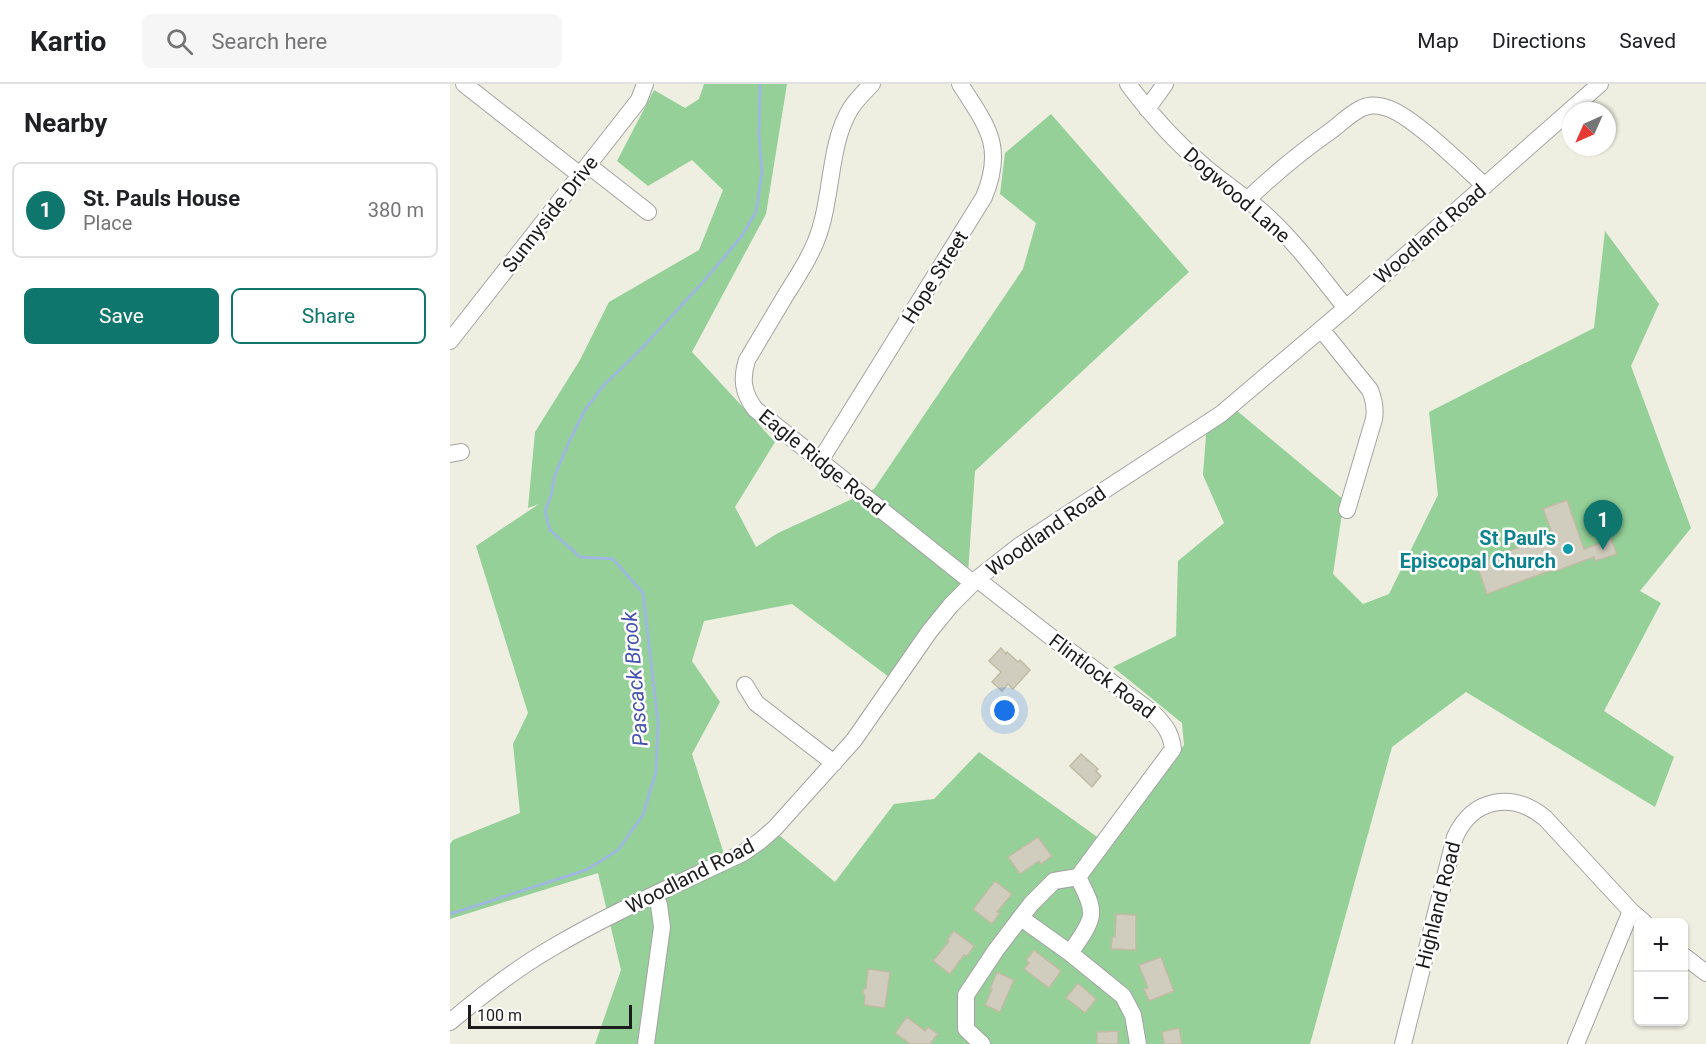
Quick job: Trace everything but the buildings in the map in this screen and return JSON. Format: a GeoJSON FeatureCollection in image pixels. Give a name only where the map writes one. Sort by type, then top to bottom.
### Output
{"type":"FeatureCollection","features":[{"type":"Feature","properties":{"kind":"street"},"geometry":{"type":"LineString","coordinates":[[464,84],[584,170],[648,212]]}},
{"type":"Feature","properties":{"kind":"street","name":"Sunnyside Drive"},"geometry":{"type":"LineString","coordinates":[[450,340],[639,100],[645,84]]}},
{"type":"Feature","properties":{"kind":"street","name":"Eagle Ridge Road"},"geometry":{"type":"LineString","coordinates":[[872,84],[851,108],[844,122],[839,136],[824,218],[817,239],[808,259],[747,360],[743,382],[745,392],[755,409],[975,581]]}},
{"type":"Feature","properties":{"kind":"street","name":"Hope Street"},"geometry":{"type":"LineString","coordinates":[[820,461],[984,198],[990,182],[993,153],[990,137],[986,125],[960,84]]}},
{"type":"Feature","properties":{"kind":"street","name":"Dogwood Lane"},"geometry":{"type":"LineString","coordinates":[[1128,84],[1147,109],[1184,148],[1284,233],[1346,308]]}},
{"type":"Feature","properties":{"kind":"street"},"geometry":{"type":"LineString","coordinates":[[1147,109],[1166,84]]}},
{"type":"Feature","properties":{"kind":"street","name":"Woodland Road"},"geometry":{"type":"LineString","coordinates":[[450,1022],[508,976],[549,949],[655,894],[743,853],[760,841],[775,828],[854,740],[929,632],[975,581],[1019,546],[1221,414],[1485,186],[1594,86]]}},
{"type":"Feature","properties":{"kind":"street"},"geometry":{"type":"LineString","coordinates":[[1246,200],[1305,149],[1361,108],[1375,106],[1393,110],[1407,119],[1437,142],[1485,186]]}},
{"type":"Feature","properties":{"kind":"street"},"geometry":{"type":"LineString","coordinates":[[1321,329],[1370,390],[1374,399],[1374,419],[1347,510]]}},
{"type":"Feature","properties":{"kind":"street","name":"Flintlock Road"},"geometry":{"type":"LineString","coordinates":[[975,581],[1154,714],[1167,728],[1172,738],[1173,749],[1078,877]]}},
{"type":"Feature","properties":{"kind":"street"},"geometry":{"type":"LineString","coordinates":[[745,685],[756,703],[834,763]]}},
{"type":"Feature","properties":{"kind":"street","name":"Highland Road"},"geometry":{"type":"LineString","coordinates":[[1403,1044],[1455,837],[1460,826],[1477,809],[1488,804],[1506,801],[1524,804],[1534,810],[1545,818],[1639,918]]}},
{"type":"Feature","properties":{"kind":"street"},"geometry":{"type":"LineString","coordinates":[[982,1044],[966,1029],[966,995],[1031,904],[1054,881],[1078,877],[1092,915],[1070,953]]}},
{"type":"Feature","properties":{"kind":"street"},"geometry":{"type":"LineString","coordinates":[[646,1044],[662,927],[655,894]]}},
{"type":"Feature","properties":{"kind":"street"},"geometry":{"type":"LineString","coordinates":[[1576,1044],[1631,911]]}},
{"type":"Feature","properties":{"kind":"street"},"geometry":{"type":"LineString","coordinates":[[1021,918],[1124,996],[1133,1015],[1138,1044]]}},
{"type":"Feature","properties":{"kind":"street"},"geometry":{"type":"LineString","coordinates":[[1688,960],[1706,973]]}},
{"type":"Feature","properties":{"kind":"green space"},"geometry":{"type":"Polygon","coordinates":[[[704,84],[787,84],[766,214],[692,352],[775,442],[735,507],[756,547],[778,533],[874,489],[1023,269],[1036,223],[1000,194],[1005,153],[1051,114],[1189,272],[975,471],[968,573],[889,677],[792,604],[704,621],[692,661],[720,702],[692,754],[724,854],[773,830],[835,882],[894,804],[934,799],[979,752],[1107,844],[1184,745],[1182,723],[1113,667],[1176,636],[1178,561],[1224,523],[1203,475],[1207,422],[1230,405],[1344,500],[1333,574],[1363,604],[1389,594],[1438,495],[1429,412],[1594,328],[1605,231],[1659,304],[1631,366],[1691,528],[1640,591],[1661,603],[1604,711],[1674,757],[1655,807],[1466,692],[1392,747],[1310,1044],[595,1044],[621,970],[598,873],[450,919],[450,844],[453,840],[520,813],[513,744],[528,713],[476,546],[539,504],[528,508],[535,432],[580,360],[609,302],[699,250],[723,190],[692,160],[648,186],[617,161],[654,90],[685,108],[699,99],[704,84]]]}},
{"type":"Feature","properties":{"kind":"waterway","name":"Pascack Brook"},"geometry":{"type":"LineString","coordinates":[[450,914],[586,870],[618,850],[643,815],[656,772],[658,723],[643,593],[613,559],[580,557],[550,530],[545,511],[555,475],[585,410],[603,386],[704,281],[741,237],[756,212],[762,172],[759,136],[760,84]]}},
{"type":"Feature","properties":{"kind":"place","name":"St Paul's Episcopal Church"},"geometry":{"type":"Point","coordinates":[1568,549]}},
{"type":"Feature","properties":{"kind":"place","name":"St. Pauls House"},"geometry":{"type":"Point","coordinates":[1603,550]}}]}
